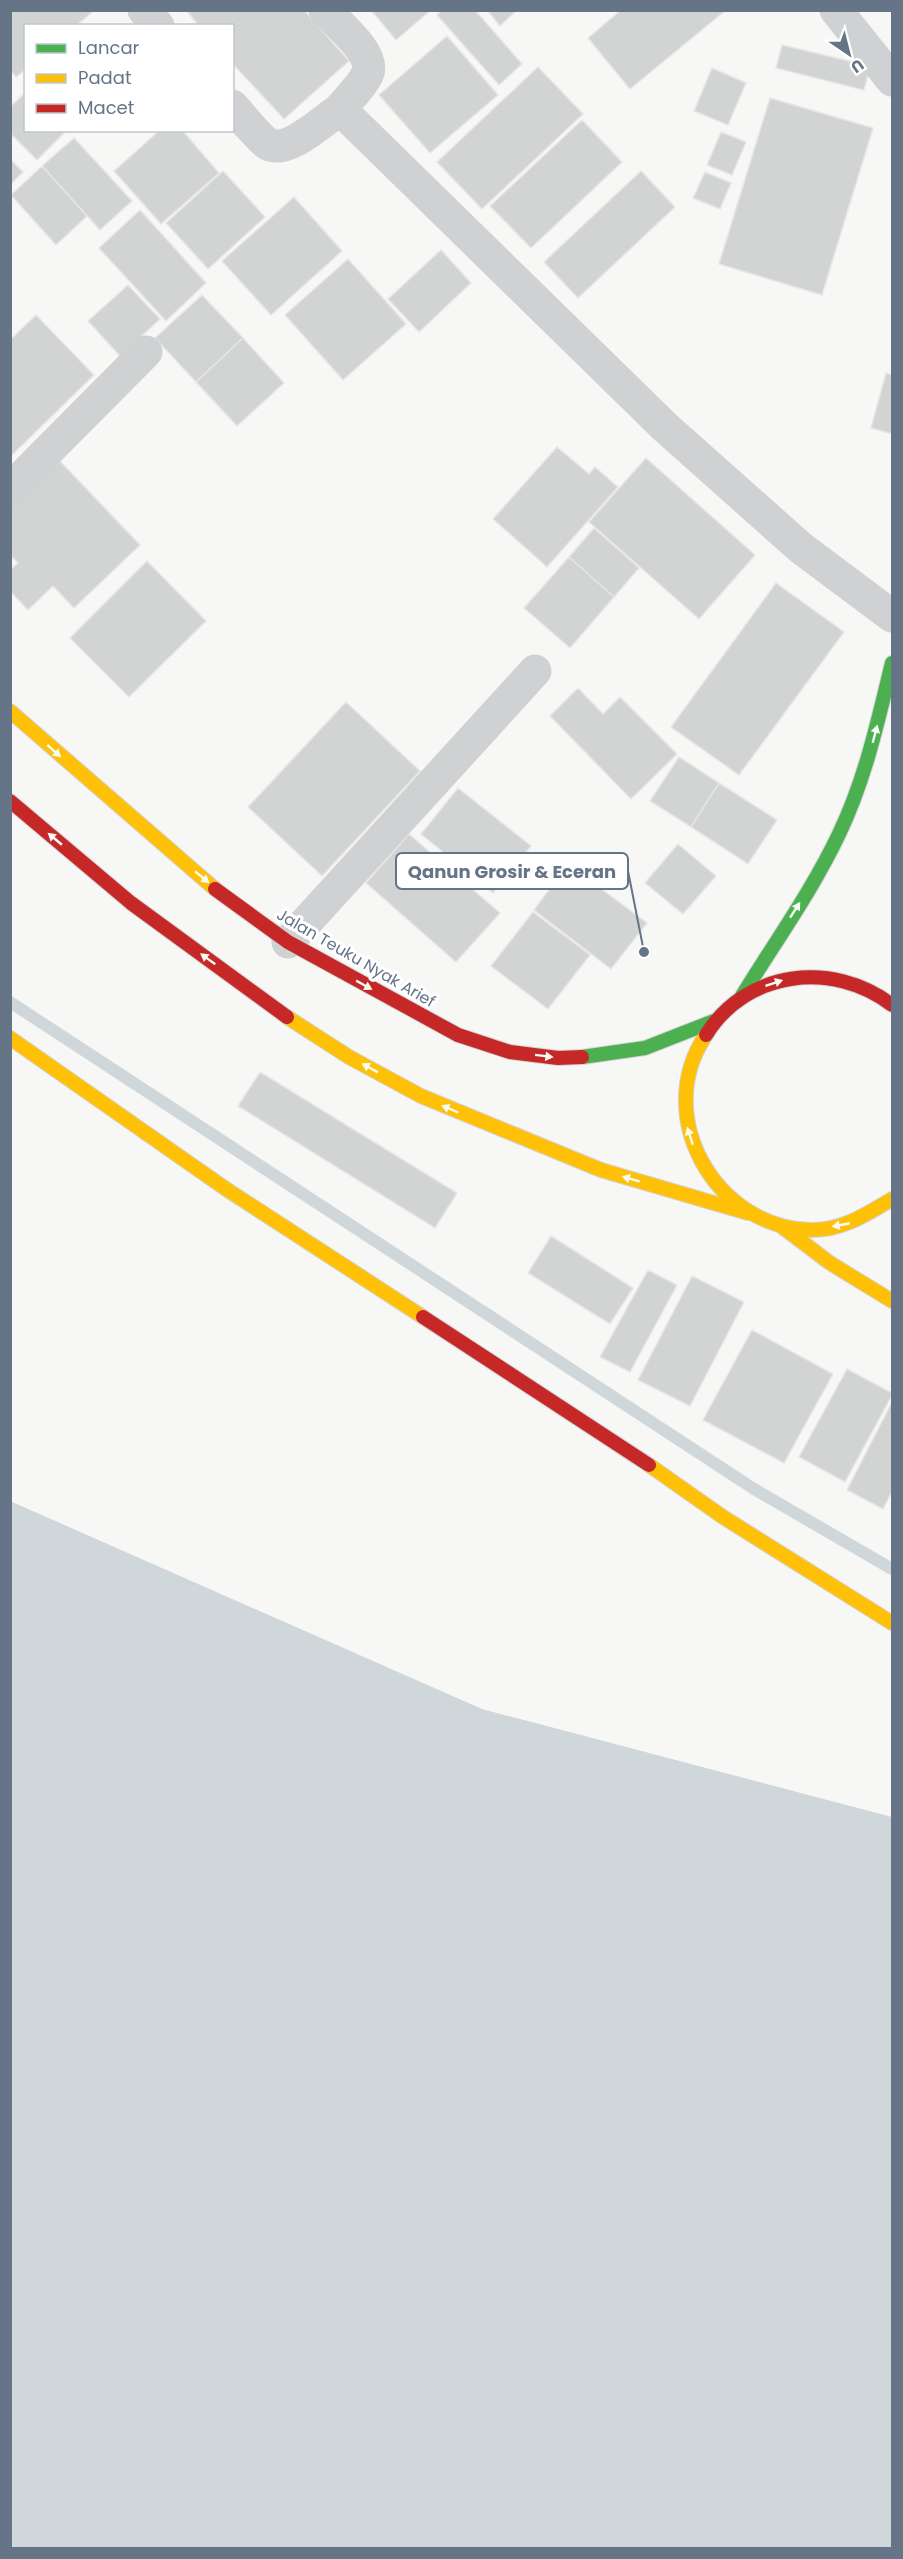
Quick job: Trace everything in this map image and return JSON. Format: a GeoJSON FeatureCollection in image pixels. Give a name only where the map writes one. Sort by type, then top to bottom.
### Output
{"type":"FeatureCollection","features":[{"type":"Feature","properties":{"kind":"main road"},"geometry":{"type":"LineString","coordinates":[[748,1213],[719,1190],[698,1160],[686,1125],[685,1088],[695,1053],[714,1021],[742,996],[818,875],[839,833],[862,780],[892,663]]}},
{"type":"Feature","properties":{"kind":"main road","name":"Jalan Teuku Nyak Arief"},"geometry":{"type":"LineString","coordinates":[[10,711],[205,881],[288,942],[458,1035],[510,1052],[558,1058],[601,1056],[645,1048],[714,1021]]}},
{"type":"Feature","properties":{"kind":"main road"},"geometry":{"type":"LineString","coordinates":[[10,801],[131,903],[279,1012],[349,1057],[421,1096],[601,1170],[748,1213],[781,1226],[830,1263],[892,1301]]}},
{"type":"Feature","properties":{"kind":"main road"},"geometry":{"type":"LineString","coordinates":[[742,996],[775,981],[811,975],[848,980],[881,995],[892,1005]]}},
{"type":"Feature","properties":{"kind":"main road"},"geometry":{"type":"LineString","coordinates":[[10,1038],[226,1189],[604,1434],[723,1517],[892,1623]]}},
{"type":"Feature","properties":{"kind":"main road"},"geometry":{"type":"LineString","coordinates":[[781,1226],[815,1229],[849,1224],[880,1210],[892,1199]]}},
{"type":"Feature","properties":{"kind":"street"},"geometry":{"type":"LineString","coordinates":[[144,10],[156,24]]}},
{"type":"Feature","properties":{"kind":"street"},"geometry":{"type":"LineString","coordinates":[[234,108],[267,144],[280,147],[293,142],[340,109],[367,76],[370,67],[367,56],[325,10]]}},
{"type":"Feature","properties":{"kind":"street"},"geometry":{"type":"LineString","coordinates":[[836,10],[892,80]]}},
{"type":"Feature","properties":{"kind":"street"},"geometry":{"type":"LineString","coordinates":[[340,109],[665,427],[801,548],[892,616]]}},
{"type":"Feature","properties":{"kind":"street"},"geometry":{"type":"LineString","coordinates":[[10,489],[146,352]]}},
{"type":"Feature","properties":{"kind":"street"},"geometry":{"type":"LineString","coordinates":[[288,942],[535,671]]}},
{"type":"Feature","properties":{"kind":"shaded area"},"geometry":{"type":"Polygon","coordinates":[[[10,1501],[482,1709],[892,1817],[892,2548],[11,2548],[10,1501]]]}},
{"type":"Feature","properties":{"kind":"building"},"geometry":{"type":"Polygon","coordinates":[[[10,10],[91,10],[92,12],[78,24],[24,24],[24,71],[16,77],[10,70],[10,10]]]}},
{"type":"Feature","properties":{"kind":"building"},"geometry":{"type":"Polygon","coordinates":[[[186,10],[304,10],[349,61],[284,119],[234,65],[234,24],[197,24],[186,10]]]}},
{"type":"Feature","properties":{"kind":"building"},"geometry":{"type":"Polygon","coordinates":[[[371,10],[431,10],[396,40],[371,10]]]}},
{"type":"Feature","properties":{"kind":"building"},"geometry":{"type":"Polygon","coordinates":[[[442,10],[475,10],[522,64],[499,85],[437,15],[442,10]]]}},
{"type":"Feature","properties":{"kind":"building"},"geometry":{"type":"Polygon","coordinates":[[[487,10],[517,10],[500,26],[487,10]]]}},
{"type":"Feature","properties":{"kind":"building"},"geometry":{"type":"Polygon","coordinates":[[[621,10],[726,10],[630,89],[588,38],[621,10]]]}},
{"type":"Feature","properties":{"kind":"building"},"geometry":{"type":"Polygon","coordinates":[[[447,36],[498,95],[430,153],[379,95],[447,36]]]}},
{"type":"Feature","properties":{"kind":"building"},"geometry":{"type":"Polygon","coordinates":[[[782,45],[870,66],[864,90],[776,68],[782,45]]]}},
{"type":"Feature","properties":{"kind":"building"},"geometry":{"type":"Polygon","coordinates":[[[538,67],[583,114],[482,209],[437,162],[538,67]]]}},
{"type":"Feature","properties":{"kind":"building"},"geometry":{"type":"Polygon","coordinates":[[[712,68],[746,83],[728,125],[694,111],[712,68]]]}},
{"type":"Feature","properties":{"kind":"building"},"geometry":{"type":"Polygon","coordinates":[[[24,94],[24,132],[65,132],[37,160],[10,133],[10,107],[24,94]]]}},
{"type":"Feature","properties":{"kind":"building"},"geometry":{"type":"Polygon","coordinates":[[[770,98],[873,128],[822,295],[719,264],[770,98]]]}},
{"type":"Feature","properties":{"kind":"building"},"geometry":{"type":"Polygon","coordinates":[[[582,120],[622,162],[531,248],[490,206],[582,120]]]}},
{"type":"Feature","properties":{"kind":"building"},"geometry":{"type":"Polygon","coordinates":[[[158,132],[184,132],[219,173],[161,224],[114,171],[158,132]]]}},
{"type":"Feature","properties":{"kind":"building"},"geometry":{"type":"Polygon","coordinates":[[[721,132],[746,142],[732,175],[707,165],[721,132]]]}},
{"type":"Feature","properties":{"kind":"building"},"geometry":{"type":"Polygon","coordinates":[[[74,138],[132,201],[100,230],[42,166],[74,138]]]}},
{"type":"Feature","properties":{"kind":"building"},"geometry":{"type":"Polygon","coordinates":[[[10,159],[23,172],[10,185],[10,159]]]}},
{"type":"Feature","properties":{"kind":"building"},"geometry":{"type":"Polygon","coordinates":[[[42,166],[87,216],[56,245],[11,195],[42,166]]]}},
{"type":"Feature","properties":{"kind":"building"},"geometry":{"type":"Polygon","coordinates":[[[223,171],[265,217],[208,269],[166,223],[223,171]]]}},
{"type":"Feature","properties":{"kind":"building"},"geometry":{"type":"Polygon","coordinates":[[[641,171],[675,207],[578,298],[544,262],[641,171]]]}},
{"type":"Feature","properties":{"kind":"building"},"geometry":{"type":"Polygon","coordinates":[[[705,172],[731,183],[720,209],[693,198],[705,172]]]}},
{"type":"Feature","properties":{"kind":"building"},"geometry":{"type":"Polygon","coordinates":[[[294,197],[342,251],[271,315],[222,261],[294,197]]]}},
{"type":"Feature","properties":{"kind":"building"},"geometry":{"type":"Polygon","coordinates":[[[140,210],[206,283],[166,321],[99,248],[140,210]]]}},
{"type":"Feature","properties":{"kind":"building"},"geometry":{"type":"Polygon","coordinates":[[[441,250],[471,283],[419,332],[388,299],[441,250]]]}},
{"type":"Feature","properties":{"kind":"building"},"geometry":{"type":"Polygon","coordinates":[[[348,259],[406,324],[343,380],[285,315],[348,259]]]}},
{"type":"Feature","properties":{"kind":"building"},"geometry":{"type":"Polygon","coordinates":[[[128,285],[160,319],[120,356],[88,321],[128,285]]]}},
{"type":"Feature","properties":{"kind":"building"},"geometry":{"type":"Polygon","coordinates":[[[202,295],[243,338],[196,382],[155,338],[202,295]]]}},
{"type":"Feature","properties":{"kind":"building"},"geometry":{"type":"Polygon","coordinates":[[[36,315],[94,375],[10,457],[10,340],[36,315]]]}},
{"type":"Feature","properties":{"kind":"building"},"geometry":{"type":"Polygon","coordinates":[[[243,338],[284,383],[237,426],[196,382],[243,338]]]}},
{"type":"Feature","properties":{"kind":"building"},"geometry":{"type":"Polygon","coordinates":[[[886,373],[892,375],[892,434],[871,428],[886,373]]]}},
{"type":"Feature","properties":{"kind":"building"},"geometry":{"type":"Polygon","coordinates":[[[557,447],[589,474],[595,467],[618,487],[547,567],[493,519],[557,447]]]}},
{"type":"Feature","properties":{"kind":"building"},"geometry":{"type":"Polygon","coordinates":[[[57,458],[140,545],[74,608],[53,586],[28,610],[10,591],[10,570],[18,563],[10,555],[10,503],[57,458]]]}},
{"type":"Feature","properties":{"kind":"building"},"geometry":{"type":"Polygon","coordinates":[[[646,458],[755,555],[699,619],[589,522],[646,458]]]}},
{"type":"Feature","properties":{"kind":"building"},"geometry":{"type":"Polygon","coordinates":[[[594,528],[639,568],[614,597],[569,557],[594,528]]]}},
{"type":"Feature","properties":{"kind":"building"},"geometry":{"type":"Polygon","coordinates":[[[569,557],[614,597],[570,648],[524,608],[569,557]]]}},
{"type":"Feature","properties":{"kind":"building"},"geometry":{"type":"Polygon","coordinates":[[[147,561],[206,621],[129,697],[70,638],[147,561]]]}},
{"type":"Feature","properties":{"kind":"building"},"geometry":{"type":"Polygon","coordinates":[[[776,583],[844,632],[739,775],[671,727],[776,583]]]}},
{"type":"Feature","properties":{"kind":"building"},"geometry":{"type":"Polygon","coordinates":[[[578,688],[603,714],[620,697],[677,754],[631,799],[550,716],[578,688]]]}},
{"type":"Feature","properties":{"kind":"building"},"geometry":{"type":"Polygon","coordinates":[[[346,702],[420,771],[322,876],[248,807],[346,702]]]}},
{"type":"Feature","properties":{"kind":"building"},"geometry":{"type":"Polygon","coordinates":[[[679,757],[719,783],[691,827],[650,801],[679,757]]]}},
{"type":"Feature","properties":{"kind":"building"},"geometry":{"type":"Polygon","coordinates":[[[719,783],[777,820],[748,864],[691,827],[719,783]]]}},
{"type":"Feature","properties":{"kind":"building"},"geometry":{"type":"Polygon","coordinates":[[[458,788],[531,846],[493,893],[421,834],[458,788]]]}},
{"type":"Feature","properties":{"kind":"building"},"geometry":{"type":"Polygon","coordinates":[[[409,834],[500,913],[456,962],[366,883],[409,834]]]}},
{"type":"Feature","properties":{"kind":"building"},"geometry":{"type":"Polygon","coordinates":[[[678,844],[716,876],[683,914],[645,883],[678,844]]]}},
{"type":"Feature","properties":{"kind":"building"},"geometry":{"type":"Polygon","coordinates":[[[568,864],[647,923],[611,969],[534,910],[568,864]]]}},
{"type":"Feature","properties":{"kind":"building"},"geometry":{"type":"Polygon","coordinates":[[[533,912],[590,955],[548,1009],[491,966],[533,912]]]}},
{"type":"Feature","properties":{"kind":"building"},"geometry":{"type":"Polygon","coordinates":[[[260,1072],[457,1193],[435,1228],[238,1106],[260,1072]]]}},
{"type":"Feature","properties":{"kind":"building"},"geometry":{"type":"Polygon","coordinates":[[[551,1236],[633,1288],[610,1324],[528,1273],[551,1236]]]}},
{"type":"Feature","properties":{"kind":"building"},"geometry":{"type":"Polygon","coordinates":[[[648,1270],[677,1285],[630,1372],[600,1357],[648,1270]]]}},
{"type":"Feature","properties":{"kind":"building"},"geometry":{"type":"Polygon","coordinates":[[[692,1276],[744,1302],[690,1406],[638,1380],[692,1276]]]}},
{"type":"Feature","properties":{"kind":"building"},"geometry":{"type":"Polygon","coordinates":[[[752,1330],[833,1374],[784,1463],[703,1420],[752,1330]]]}},
{"type":"Feature","properties":{"kind":"building"},"geometry":{"type":"Polygon","coordinates":[[[847,1369],[892,1395],[845,1482],[799,1457],[847,1369]]]}},
{"type":"Feature","properties":{"kind":"building"},"geometry":{"type":"Polygon","coordinates":[[[892,1402],[892,1491],[883,1509],[847,1490],[892,1402]]]}},
{"type":"Feature","properties":{"kind":"waterway"},"geometry":{"type":"LineString","coordinates":[[10,1002],[754,1489],[892,1569]]}},
{"type":"Feature","properties":{"kind":"traffic: fast"},"geometry":{"type":"LineString","coordinates":[[742,996],[805,896],[839,834],[864,771],[892,663]]}},
{"type":"Feature","properties":{"kind":"traffic: fast"},"geometry":{"type":"LineString","coordinates":[[582,1057],[645,1048],[714,1021]]}},
{"type":"Feature","properties":{"kind":"traffic: slow"},"geometry":{"type":"LineString","coordinates":[[10,711],[215,889]]}},
{"type":"Feature","properties":{"kind":"traffic: slow"},"geometry":{"type":"LineString","coordinates":[[287,1017],[349,1057],[421,1096],[601,1170],[748,1213]]}},
{"type":"Feature","properties":{"kind":"traffic: slow"},"geometry":{"type":"LineString","coordinates":[[706,1035],[691,1067],[686,1100],[690,1132],[702,1162],[722,1189],[747,1210],[778,1225],[812,1230],[844,1224],[892,1199]]}},
{"type":"Feature","properties":{"kind":"traffic: slow"},"geometry":{"type":"LineString","coordinates":[[10,1038],[226,1189],[423,1317]]}},
{"type":"Feature","properties":{"kind":"traffic: slow"},"geometry":{"type":"LineString","coordinates":[[781,1226],[830,1263],[892,1301]]}},
{"type":"Feature","properties":{"kind":"traffic: slow"},"geometry":{"type":"LineString","coordinates":[[649,1465],[723,1517],[892,1623]]}},
{"type":"Feature","properties":{"kind":"traffic: jam"},"geometry":{"type":"LineString","coordinates":[[10,801],[131,903],[287,1017]]}},
{"type":"Feature","properties":{"kind":"traffic: jam"},"geometry":{"type":"LineString","coordinates":[[215,889],[288,942],[458,1035],[510,1052],[558,1058],[582,1057]]}},
{"type":"Feature","properties":{"kind":"traffic: jam"},"geometry":{"type":"LineString","coordinates":[[706,1035],[723,1013],[744,997],[767,985],[792,979],[818,978],[844,982],[869,991],[892,1005]]}},
{"type":"Feature","properties":{"kind":"traffic: jam"},"geometry":{"type":"LineString","coordinates":[[423,1317],[649,1465]]}},
{"type":"Feature","properties":{"kind":"place","name":"Qanun Grosir & Eceran"},"geometry":{"type":"Point","coordinates":[644,952]}}]}
